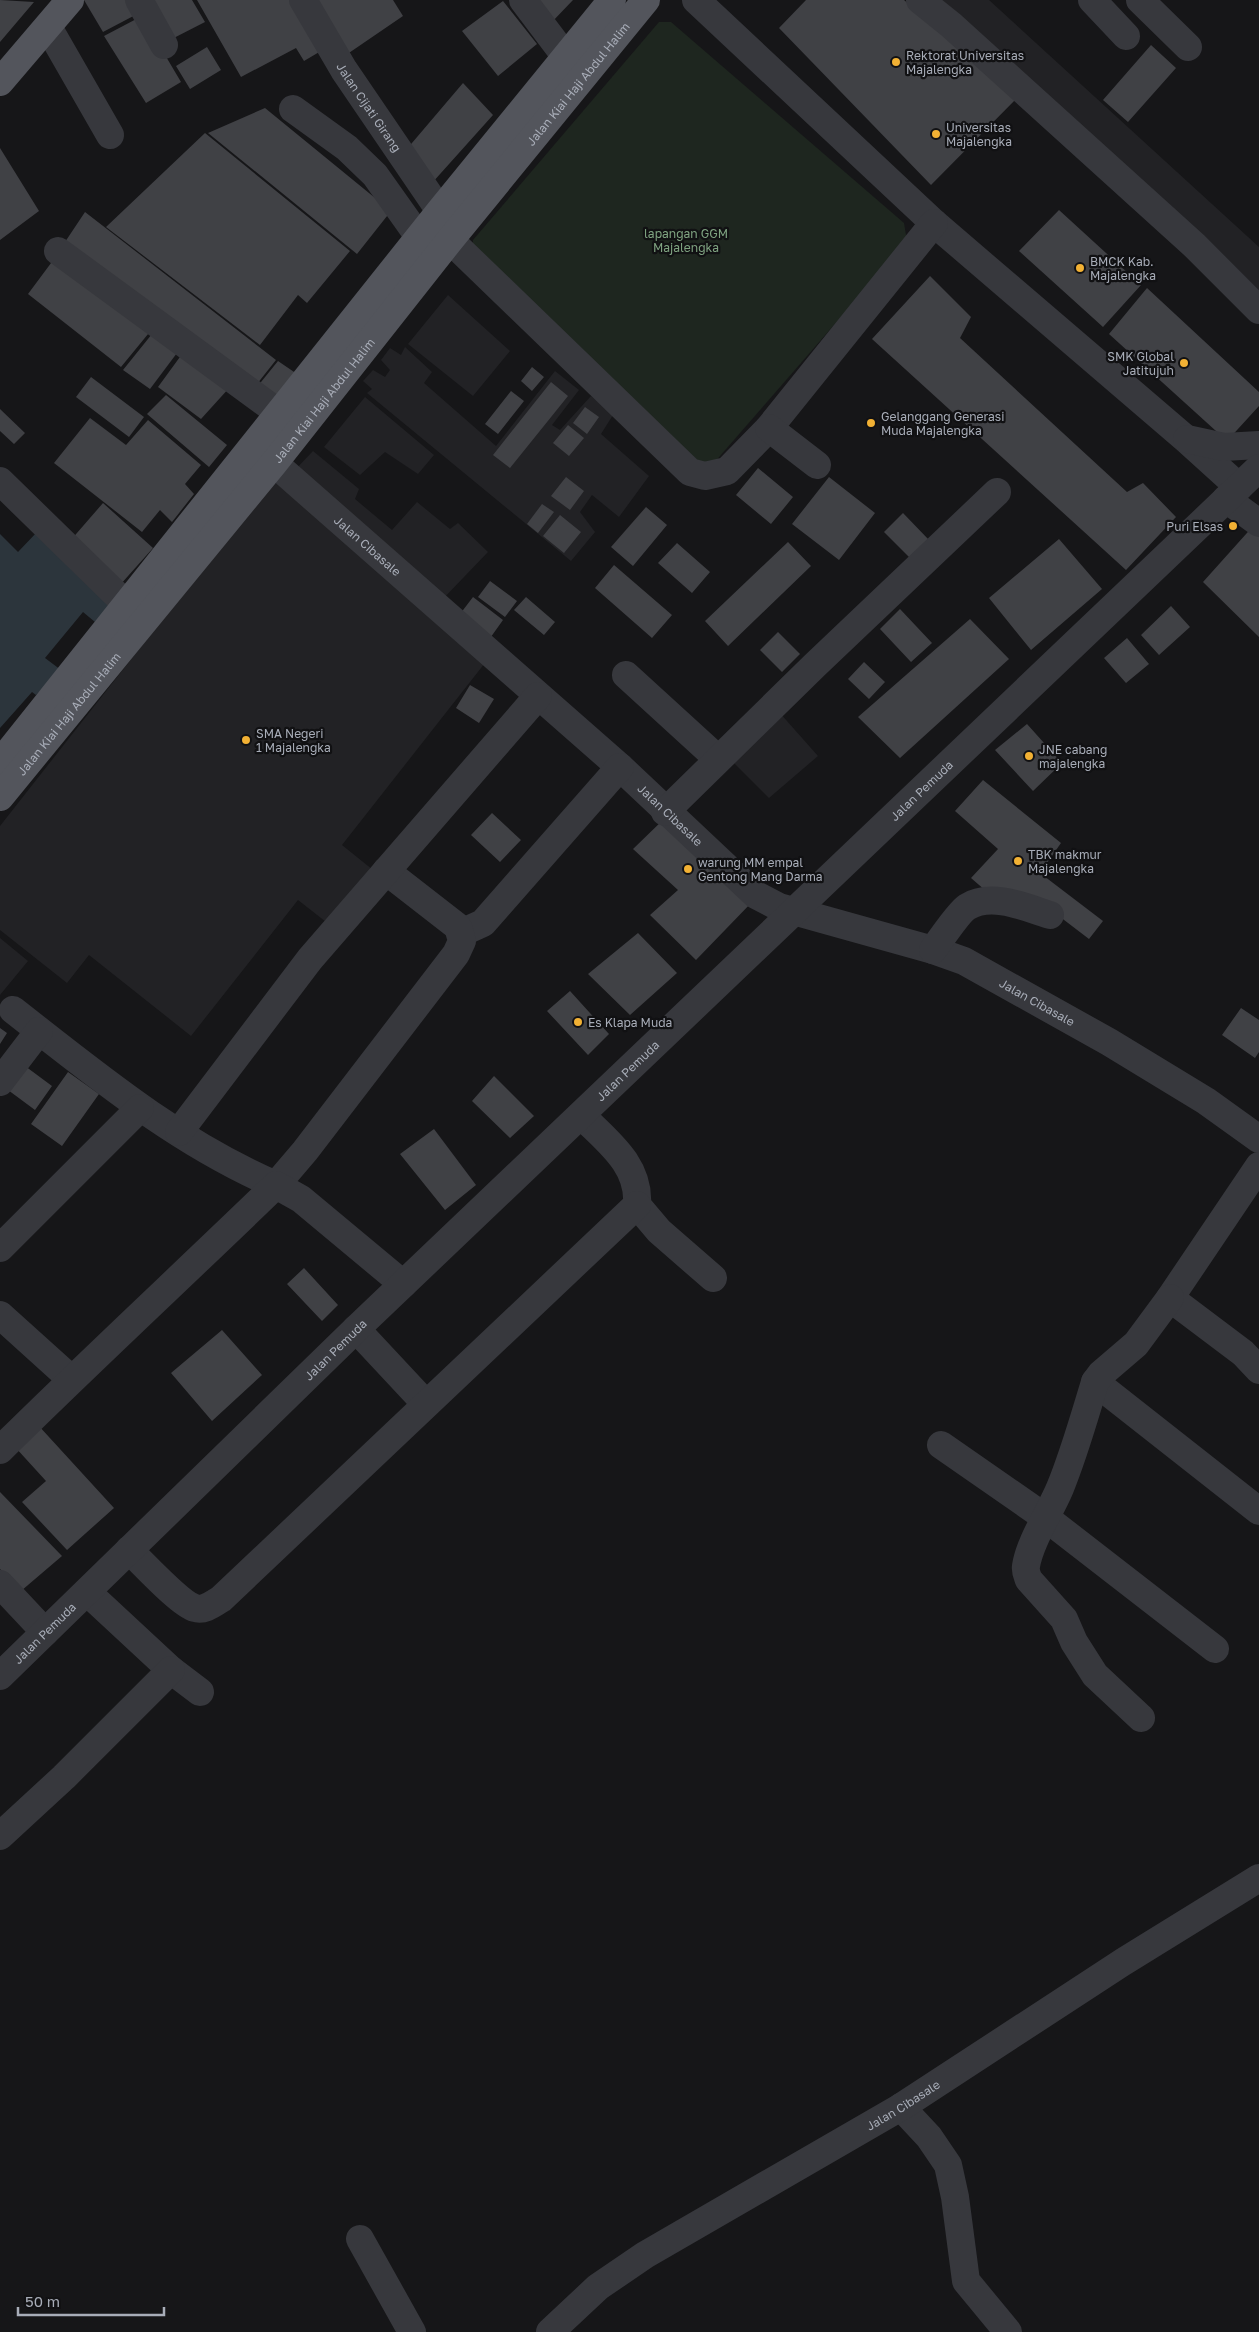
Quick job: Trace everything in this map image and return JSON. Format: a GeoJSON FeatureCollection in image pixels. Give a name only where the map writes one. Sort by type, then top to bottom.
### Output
{"type":"FeatureCollection","features":[{"type":"Feature","properties":{"kind":"main road"},"geometry":{"type":"LineString","coordinates":[[0,82],[70,0]]}},
{"type":"Feature","properties":{"kind":"main road","name":"Jalan Kiai Haji Abdul Halim"},"geometry":{"type":"LineString","coordinates":[[0,763],[419,237],[612,0]]}},
{"type":"Feature","properties":{"kind":"main road","name":"Jalan Kiai Haji Abdul Halim"},"geometry":{"type":"LineString","coordinates":[[0,797],[274,463],[450,240],[646,0]]}},
{"type":"Feature","properties":{"kind":"street"},"geometry":{"type":"LineString","coordinates":[[138,0],[164,45]]}},
{"type":"Feature","properties":{"kind":"street","name":"Jalan Cijati Girang"},"geometry":{"type":"LineString","coordinates":[[303,0],[344,70],[440,211]]}},
{"type":"Feature","properties":{"kind":"street"},"geometry":{"type":"LineString","coordinates":[[696,0],[934,223],[1186,439],[1259,523]]}},
{"type":"Feature","properties":{"kind":"street"},"geometry":{"type":"LineString","coordinates":[[920,0],[951,25],[1188,239],[1259,310]]}},
{"type":"Feature","properties":{"kind":"street"},"geometry":{"type":"LineString","coordinates":[[1092,0],[1126,36]]}},
{"type":"Feature","properties":{"kind":"street"},"geometry":{"type":"LineString","coordinates":[[1140,0],[1188,47]]}},
{"type":"Feature","properties":{"kind":"street"},"geometry":{"type":"LineString","coordinates":[[526,4],[566,56]]}},
{"type":"Feature","properties":{"kind":"street"},"geometry":{"type":"LineString","coordinates":[[48,27],[110,135]]}},
{"type":"Feature","properties":{"kind":"street"},"geometry":{"type":"LineString","coordinates":[[293,109],[347,148],[375,175],[419,237]]}},
{"type":"Feature","properties":{"kind":"street"},"geometry":{"type":"LineString","coordinates":[[450,240],[690,472],[705,476],[727,471],[769,428],[934,223]]}},
{"type":"Feature","properties":{"kind":"street"},"geometry":{"type":"LineString","coordinates":[[58,251],[278,413]]}},
{"type":"Feature","properties":{"kind":"street"},"geometry":{"type":"LineString","coordinates":[[769,428],[817,465]]}},
{"type":"Feature","properties":{"kind":"street"},"geometry":{"type":"LineString","coordinates":[[1186,439],[1224,447],[1259,445]]}},
{"type":"Feature","properties":{"kind":"street","name":"Jalan Cibasale"},"geometry":{"type":"LineString","coordinates":[[274,463],[620,768],[756,895],[780,907],[933,950],[964,961],[1109,1042],[1206,1101],[1259,1139]]}},
{"type":"Feature","properties":{"kind":"street","name":"Jalan Pemuda"},"geometry":{"type":"LineString","coordinates":[[0,1676],[356,1329],[582,1116],[1259,468]]}},
{"type":"Feature","properties":{"kind":"street"},"geometry":{"type":"LineString","coordinates":[[0,481],[127,605]]}},
{"type":"Feature","properties":{"kind":"street"},"geometry":{"type":"LineString","coordinates":[[666,812],[718,759],[997,492]]}},
{"type":"Feature","properties":{"kind":"street"},"geometry":{"type":"LineString","coordinates":[[626,676],[718,759]]}},
{"type":"Feature","properties":{"kind":"street"},"geometry":{"type":"LineString","coordinates":[[179,1132],[310,959],[538,696]]}},
{"type":"Feature","properties":{"kind":"street"},"geometry":{"type":"LineString","coordinates":[[461,933],[484,923],[620,768]]}},
{"type":"Feature","properties":{"kind":"street"},"geometry":{"type":"LineString","coordinates":[[0,1450],[71,1379],[179,1279],[276,1184],[305,1151],[456,954],[462,940],[458,927],[386,871]]}},
{"type":"Feature","properties":{"kind":"street"},"geometry":{"type":"LineString","coordinates":[[933,950],[966,907],[986,900],[1022,906],[1050,915]]}},
{"type":"Feature","properties":{"kind":"street"},"geometry":{"type":"LineString","coordinates":[[13,1010],[140,1108],[206,1151],[276,1184],[301,1199],[403,1284]]}},
{"type":"Feature","properties":{"kind":"street"},"geometry":{"type":"LineString","coordinates":[[0,1082],[39,1031]]}},
{"type":"Feature","properties":{"kind":"street"},"geometry":{"type":"LineString","coordinates":[[0,1248],[140,1108]]}},
{"type":"Feature","properties":{"kind":"street"},"geometry":{"type":"LineString","coordinates":[[129,1550],[182,1600],[195,1608],[207,1607],[227,1593],[637,1205],[638,1191],[632,1172],[622,1157],[582,1116]]}},
{"type":"Feature","properties":{"kind":"street"},"geometry":{"type":"LineString","coordinates":[[1141,1718],[1095,1675],[1074,1642],[1064,1618],[1026,1574],[1031,1550],[1077,1444],[1095,1382],[1101,1374],[1136,1344],[1170,1298],[1259,1166]]}},
{"type":"Feature","properties":{"kind":"street"},"geometry":{"type":"LineString","coordinates":[[637,1205],[659,1231],[713,1278]]}},
{"type":"Feature","properties":{"kind":"street"},"geometry":{"type":"LineString","coordinates":[[1170,1298],[1242,1353],[1259,1370]]}},
{"type":"Feature","properties":{"kind":"street"},"geometry":{"type":"LineString","coordinates":[[0,1315],[71,1379]]}},
{"type":"Feature","properties":{"kind":"street"},"geometry":{"type":"LineString","coordinates":[[356,1329],[426,1404]]}},
{"type":"Feature","properties":{"kind":"street"},"geometry":{"type":"LineString","coordinates":[[1095,1382],[1259,1511]]}},
{"type":"Feature","properties":{"kind":"street"},"geometry":{"type":"LineString","coordinates":[[941,1444],[1046,1518],[1216,1648]]}},
{"type":"Feature","properties":{"kind":"street"},"geometry":{"type":"LineString","coordinates":[[0,1584],[45,1632]]}},
{"type":"Feature","properties":{"kind":"street"},"geometry":{"type":"LineString","coordinates":[[87,1592],[171,1670],[200,1692]]}},
{"type":"Feature","properties":{"kind":"street"},"geometry":{"type":"LineString","coordinates":[[0,1836],[64,1777],[171,1670]]}},
{"type":"Feature","properties":{"kind":"street","name":"Jalan Cibasale"},"geometry":{"type":"LineString","coordinates":[[550,2332],[598,2287],[645,2255],[901,2107],[1123,1962],[1259,1878]]}},
{"type":"Feature","properties":{"kind":"street"},"geometry":{"type":"LineString","coordinates":[[901,2107],[929,2137],[948,2165],[955,2197],[966,2281],[1008,2332]]}},
{"type":"Feature","properties":{"kind":"street"},"geometry":{"type":"LineString","coordinates":[[360,2239],[412,2332]]}},
{"type":"Feature","properties":{"kind":"shaded area","name":"Universitas Majalengka"},"geometry":{"type":"Polygon","coordinates":[[[929,0],[989,0],[1259,247],[1259,300],[929,0]]]}},
{"type":"Feature","properties":{"kind":"shaded area"},"geometry":{"type":"Polygon","coordinates":[[[448,295],[510,351],[473,396],[408,344],[448,295]]]}},
{"type":"Feature","properties":{"kind":"shaded area"},"geometry":{"type":"Polygon","coordinates":[[[405,347],[432,372],[424,383],[496,446],[555,371],[579,390],[552,425],[560,430],[591,396],[613,415],[601,434],[649,476],[619,517],[592,495],[580,512],[595,532],[571,561],[367,393],[372,389],[363,381],[373,370],[385,377],[390,370],[381,360],[390,348],[401,355],[405,347]]]}},
{"type":"Feature","properties":{"kind":"shaded area"},"geometry":{"type":"Polygon","coordinates":[[[365,397],[434,455],[418,474],[385,452],[360,475],[324,447],[365,397]]]}},
{"type":"Feature","properties":{"kind":"shaded area"},"geometry":{"type":"Polygon","coordinates":[[[313,451],[359,489],[355,499],[392,530],[417,502],[450,529],[458,523],[488,552],[440,602],[293,472],[313,451]]]}},
{"type":"Feature","properties":{"kind":"shaded area","name":"SMA Negeri 1 Majalengka"},"geometry":{"type":"Polygon","coordinates":[[[272,480],[492,654],[342,845],[378,874],[335,929],[298,900],[191,1036],[89,955],[67,983],[0,930],[0,826],[272,480]]]}},
{"type":"Feature","properties":{"kind":"shaded area"},"geometry":{"type":"Polygon","coordinates":[[[38,531],[115,599],[95,622],[83,612],[45,658],[61,670],[36,695],[32,692],[0,728],[0,534],[18,552],[38,531]]]}},
{"type":"Feature","properties":{"kind":"shaded area"},"geometry":{"type":"Polygon","coordinates":[[[779,712],[818,756],[769,798],[728,757],[779,712]]]}},
{"type":"Feature","properties":{"kind":"shaded area"},"geometry":{"type":"Polygon","coordinates":[[[0,938],[28,961],[0,995],[0,938]]]}},
{"type":"Feature","properties":{"kind":"green space","name":"lapangan GGM Majalengka"},"geometry":{"type":"Polygon","coordinates":[[[659,22],[671,22],[904,223],[907,241],[713,464],[696,465],[472,252],[473,240],[659,22]]]}},
{"type":"Feature","properties":{"kind":"building"},"geometry":{"type":"Polygon","coordinates":[[[0,0],[34,2],[0,42],[0,0]]]}},
{"type":"Feature","properties":{"kind":"building"},"geometry":{"type":"Polygon","coordinates":[[[84,0],[134,0],[141,12],[103,32],[84,0]]]}},
{"type":"Feature","properties":{"kind":"building"},"geometry":{"type":"Polygon","coordinates":[[[140,0],[192,0],[205,22],[164,43],[140,0]]]}},
{"type":"Feature","properties":{"kind":"building"},"geometry":{"type":"Polygon","coordinates":[[[197,0],[297,0],[326,48],[304,61],[296,48],[241,77],[197,0]]]}},
{"type":"Feature","properties":{"kind":"building"},"geometry":{"type":"Polygon","coordinates":[[[312,0],[393,0],[403,16],[343,57],[312,0]]]}},
{"type":"Feature","properties":{"kind":"building"},"geometry":{"type":"Polygon","coordinates":[[[534,0],[573,0],[551,23],[534,0]]]}},
{"type":"Feature","properties":{"kind":"building","name":"Rektorat Universitas Majalengka"},"geometry":{"type":"Polygon","coordinates":[[[806,0],[904,0],[1018,97],[931,185],[779,28],[806,0]]]}},
{"type":"Feature","properties":{"kind":"building"},"geometry":{"type":"Polygon","coordinates":[[[503,1],[537,44],[498,76],[462,31],[503,1]]]}},
{"type":"Feature","properties":{"kind":"building"},"geometry":{"type":"Polygon","coordinates":[[[142,16],[181,82],[146,103],[104,36],[142,16]]]}},
{"type":"Feature","properties":{"kind":"building"},"geometry":{"type":"Polygon","coordinates":[[[1151,45],[1176,68],[1128,122],[1103,100],[1151,45]]]}},
{"type":"Feature","properties":{"kind":"building"},"geometry":{"type":"Polygon","coordinates":[[[207,47],[221,70],[190,89],[176,66],[207,47]]]}},
{"type":"Feature","properties":{"kind":"building"},"geometry":{"type":"Polygon","coordinates":[[[463,83],[493,115],[432,183],[406,150],[463,83]]]}},
{"type":"Feature","properties":{"kind":"building"},"geometry":{"type":"Polygon","coordinates":[[[265,108],[391,211],[357,254],[208,133],[265,108]]]}},
{"type":"Feature","properties":{"kind":"building"},"geometry":{"type":"Polygon","coordinates":[[[205,133],[350,251],[307,303],[298,295],[260,345],[106,227],[205,133]]]}},
{"type":"Feature","properties":{"kind":"building"},"geometry":{"type":"Polygon","coordinates":[[[0,148],[39,211],[0,240],[0,148]]]}},
{"type":"Feature","properties":{"kind":"building","name":"BMCK Kab. Majalengka"},"geometry":{"type":"Polygon","coordinates":[[[1059,210],[1141,285],[1103,327],[1019,251],[1059,210]]]}},
{"type":"Feature","properties":{"kind":"building"},"geometry":{"type":"Polygon","coordinates":[[[85,212],[276,360],[253,389],[59,251],[85,212]]]}},
{"type":"Feature","properties":{"kind":"building"},"geometry":{"type":"Polygon","coordinates":[[[57,255],[153,328],[121,367],[28,294],[57,255]]]}},
{"type":"Feature","properties":{"kind":"building"},"geometry":{"type":"Polygon","coordinates":[[[930,276],[971,317],[960,338],[1127,492],[1143,483],[1176,517],[1126,570],[872,339],[930,276]]]}},
{"type":"Feature","properties":{"kind":"building","name":"SMK Global Jatitujuh"},"geometry":{"type":"Polygon","coordinates":[[[1147,288],[1259,392],[1259,406],[1227,441],[1109,334],[1147,288]]]}},
{"type":"Feature","properties":{"kind":"building"},"geometry":{"type":"Polygon","coordinates":[[[156,329],[180,349],[150,389],[123,370],[156,329]]]}},
{"type":"Feature","properties":{"kind":"building"},"geometry":{"type":"Polygon","coordinates":[[[185,350],[230,387],[201,419],[158,387],[185,350]]]}},
{"type":"Feature","properties":{"kind":"building"},"geometry":{"type":"Polygon","coordinates":[[[278,361],[297,374],[274,400],[257,387],[278,361]]]}},
{"type":"Feature","properties":{"kind":"building"},"geometry":{"type":"Polygon","coordinates":[[[532,367],[544,377],[532,391],[521,381],[532,367]]]}},
{"type":"Feature","properties":{"kind":"building"},"geometry":{"type":"Polygon","coordinates":[[[91,377],[144,417],[129,437],[76,397],[91,377]]]}},
{"type":"Feature","properties":{"kind":"building"},"geometry":{"type":"Polygon","coordinates":[[[551,382],[568,396],[510,468],[493,455],[551,382]]]}},
{"type":"Feature","properties":{"kind":"building"},"geometry":{"type":"Polygon","coordinates":[[[511,391],[524,401],[498,434],[485,424],[511,391]]]}},
{"type":"Feature","properties":{"kind":"building"},"geometry":{"type":"Polygon","coordinates":[[[166,395],[227,445],[209,467],[147,414],[166,395]]]}},
{"type":"Feature","properties":{"kind":"building"},"geometry":{"type":"Polygon","coordinates":[[[585,407],[599,417],[587,434],[573,423],[585,407]]]}},
{"type":"Feature","properties":{"kind":"building"},"geometry":{"type":"Polygon","coordinates":[[[0,409],[25,433],[14,444],[0,431],[0,409]]]}},
{"type":"Feature","properties":{"kind":"building"},"geometry":{"type":"Polygon","coordinates":[[[90,418],[126,445],[148,420],[201,465],[185,484],[194,494],[172,522],[160,510],[142,532],[54,463],[90,418]]]}},
{"type":"Feature","properties":{"kind":"building"},"geometry":{"type":"Polygon","coordinates":[[[568,425],[584,438],[569,456],[553,443],[568,425]]]}},
{"type":"Feature","properties":{"kind":"building"},"geometry":{"type":"Polygon","coordinates":[[[758,468],[793,497],[771,524],[736,495],[758,468]]]}},
{"type":"Feature","properties":{"kind":"building"},"geometry":{"type":"Polygon","coordinates":[[[566,477],[584,491],[570,510],[551,496],[566,477]]]}},
{"type":"Feature","properties":{"kind":"building"},"geometry":{"type":"Polygon","coordinates":[[[829,477],[875,513],[839,560],[792,524],[829,477]]]}},
{"type":"Feature","properties":{"kind":"building"},"geometry":{"type":"Polygon","coordinates":[[[103,503],[153,548],[120,585],[70,541],[103,503]]]}},
{"type":"Feature","properties":{"kind":"building"},"geometry":{"type":"Polygon","coordinates":[[[542,504],[554,512],[538,533],[527,524],[542,504]]]}},
{"type":"Feature","properties":{"kind":"building"},"geometry":{"type":"Polygon","coordinates":[[[646,507],[667,525],[633,566],[611,547],[646,507]]]}},
{"type":"Feature","properties":{"kind":"building"},"geometry":{"type":"Polygon","coordinates":[[[903,513],[929,540],[911,559],[884,532],[903,513]]]}},
{"type":"Feature","properties":{"kind":"building"},"geometry":{"type":"Polygon","coordinates":[[[560,515],[581,532],[564,553],[543,536],[560,515]]]}},
{"type":"Feature","properties":{"kind":"building"},"geometry":{"type":"Polygon","coordinates":[[[1255,524],[1259,527],[1259,637],[1203,582],[1255,524]]]}},
{"type":"Feature","properties":{"kind":"building"},"geometry":{"type":"Polygon","coordinates":[[[1059,539],[1102,589],[1031,650],[989,598],[1059,539]]]}},
{"type":"Feature","properties":{"kind":"building"},"geometry":{"type":"Polygon","coordinates":[[[788,542],[811,566],[728,646],[705,621],[788,542]]]}},
{"type":"Feature","properties":{"kind":"building"},"geometry":{"type":"Polygon","coordinates":[[[677,543],[710,572],[692,593],[658,563],[677,543]]]}},
{"type":"Feature","properties":{"kind":"building"},"geometry":{"type":"Polygon","coordinates":[[[614,565],[672,615],[652,638],[595,588],[614,565]]]}},
{"type":"Feature","properties":{"kind":"building"},"geometry":{"type":"Polygon","coordinates":[[[490,581],[517,601],[505,617],[478,597],[490,581]]]}},
{"type":"Feature","properties":{"kind":"building"},"geometry":{"type":"Polygon","coordinates":[[[473,597],[503,620],[488,641],[457,618],[473,597]]]}},
{"type":"Feature","properties":{"kind":"building"},"geometry":{"type":"Polygon","coordinates":[[[526,597],[555,622],[544,635],[514,610],[526,597]]]}},
{"type":"Feature","properties":{"kind":"building"},"geometry":{"type":"Polygon","coordinates":[[[1171,606],[1190,627],[1159,655],[1141,635],[1171,606]]]}},
{"type":"Feature","properties":{"kind":"building"},"geometry":{"type":"Polygon","coordinates":[[[900,609],[932,643],[911,662],[880,629],[900,609]]]}},
{"type":"Feature","properties":{"kind":"building"},"geometry":{"type":"Polygon","coordinates":[[[970,619],[1009,659],[900,758],[858,717],[970,619]]]}},
{"type":"Feature","properties":{"kind":"building"},"geometry":{"type":"Polygon","coordinates":[[[778,632],[800,654],[782,672],[760,650],[778,632]]]}},
{"type":"Feature","properties":{"kind":"building"},"geometry":{"type":"Polygon","coordinates":[[[1127,638],[1149,664],[1126,683],[1104,658],[1127,638]]]}},
{"type":"Feature","properties":{"kind":"building"},"geometry":{"type":"Polygon","coordinates":[[[864,662],[885,682],[869,699],[848,679],[864,662]]]}},
{"type":"Feature","properties":{"kind":"building"},"geometry":{"type":"Polygon","coordinates":[[[470,685],[494,699],[479,723],[456,708],[470,685]]]}},
{"type":"Feature","properties":{"kind":"building","name":"JNE cabang majalengka"},"geometry":{"type":"Polygon","coordinates":[[[1027,724],[1062,763],[1033,791],[995,750],[1027,724]]]}},
{"type":"Feature","properties":{"kind":"building","name":"TBK makmur Majalengka"},"geometry":{"type":"Polygon","coordinates":[[[983,780],[1061,843],[1040,873],[1103,921],[1089,939],[1034,897],[986,891],[971,878],[998,849],[955,811],[983,780]]]}},
{"type":"Feature","properties":{"kind":"building"},"geometry":{"type":"Polygon","coordinates":[[[492,813],[521,840],[500,862],[471,835],[492,813]]]}},
{"type":"Feature","properties":{"kind":"building","name":"warung MM empal Gentong Mang Darma"},"geometry":{"type":"Polygon","coordinates":[[[665,818],[754,900],[696,960],[650,915],[678,890],[633,849],[665,818]]]}},
{"type":"Feature","properties":{"kind":"building"},"geometry":{"type":"Polygon","coordinates":[[[638,933],[677,973],[630,1015],[588,974],[638,933]]]}},
{"type":"Feature","properties":{"kind":"building","name":"Es Klapa Muda"},"geometry":{"type":"Polygon","coordinates":[[[570,991],[609,1034],[588,1055],[547,1011],[570,991]]]}},
{"type":"Feature","properties":{"kind":"building"},"geometry":{"type":"Polygon","coordinates":[[[1241,1008],[1259,1020],[1259,1052],[1255,1058],[1222,1035],[1241,1008]]]}},
{"type":"Feature","properties":{"kind":"building"},"geometry":{"type":"Polygon","coordinates":[[[0,1028],[7,1033],[0,1044],[0,1028]]]}},
{"type":"Feature","properties":{"kind":"building"},"geometry":{"type":"Polygon","coordinates":[[[25,1066],[52,1086],[35,1110],[8,1090],[25,1066]]]}},
{"type":"Feature","properties":{"kind":"building"},"geometry":{"type":"Polygon","coordinates":[[[68,1072],[99,1094],[62,1146],[31,1124],[68,1072]]]}},
{"type":"Feature","properties":{"kind":"building"},"geometry":{"type":"Polygon","coordinates":[[[494,1076],[534,1116],[510,1138],[472,1101],[494,1076]]]}},
{"type":"Feature","properties":{"kind":"building"},"geometry":{"type":"Polygon","coordinates":[[[434,1129],[476,1185],[445,1210],[400,1154],[434,1129]]]}},
{"type":"Feature","properties":{"kind":"building"},"geometry":{"type":"Polygon","coordinates":[[[304,1268],[338,1305],[322,1321],[287,1284],[304,1268]]]}},
{"type":"Feature","properties":{"kind":"building"},"geometry":{"type":"Polygon","coordinates":[[[222,1330],[262,1375],[212,1421],[171,1373],[222,1330]]]}},
{"type":"Feature","properties":{"kind":"building"},"geometry":{"type":"Polygon","coordinates":[[[38,1425],[114,1508],[67,1550],[22,1502],[46,1481],[15,1447],[38,1425]]]}},
{"type":"Feature","properties":{"kind":"building"},"geometry":{"type":"Polygon","coordinates":[[[0,1492],[62,1556],[21,1591],[0,1569],[0,1492]]]}},
{"type":"Feature","properties":{"kind":"place","name":"Rektorat Universitas Majalengka"},"geometry":{"type":"Point","coordinates":[896,62]}},
{"type":"Feature","properties":{"kind":"place","name":"Universitas Majalengka"},"geometry":{"type":"Point","coordinates":[936,134]}},
{"type":"Feature","properties":{"kind":"place","name":"BMCK Kab. Majalengka"},"geometry":{"type":"Point","coordinates":[1080,268]}},
{"type":"Feature","properties":{"kind":"place","name":"SMK Global Jatitujuh"},"geometry":{"type":"Point","coordinates":[1184,363]}},
{"type":"Feature","properties":{"kind":"place","name":"Gelanggang Generasi Muda Majalengka"},"geometry":{"type":"Point","coordinates":[871,423]}},
{"type":"Feature","properties":{"kind":"place","name":"Puri Elsas"},"geometry":{"type":"Point","coordinates":[1233,526]}},
{"type":"Feature","properties":{"kind":"place","name":"SMA Negeri 1 Majalengka"},"geometry":{"type":"Point","coordinates":[246,740]}},
{"type":"Feature","properties":{"kind":"place","name":"JNE cabang majalengka"},"geometry":{"type":"Point","coordinates":[1029,756]}},
{"type":"Feature","properties":{"kind":"place","name":"TBK makmur Majalengka"},"geometry":{"type":"Point","coordinates":[1018,861]}},
{"type":"Feature","properties":{"kind":"place","name":"warung MM empal Gentong Mang Darma"},"geometry":{"type":"Point","coordinates":[688,869]}},
{"type":"Feature","properties":{"kind":"place","name":"Es Klapa Muda"},"geometry":{"type":"Point","coordinates":[578,1022]}}]}
